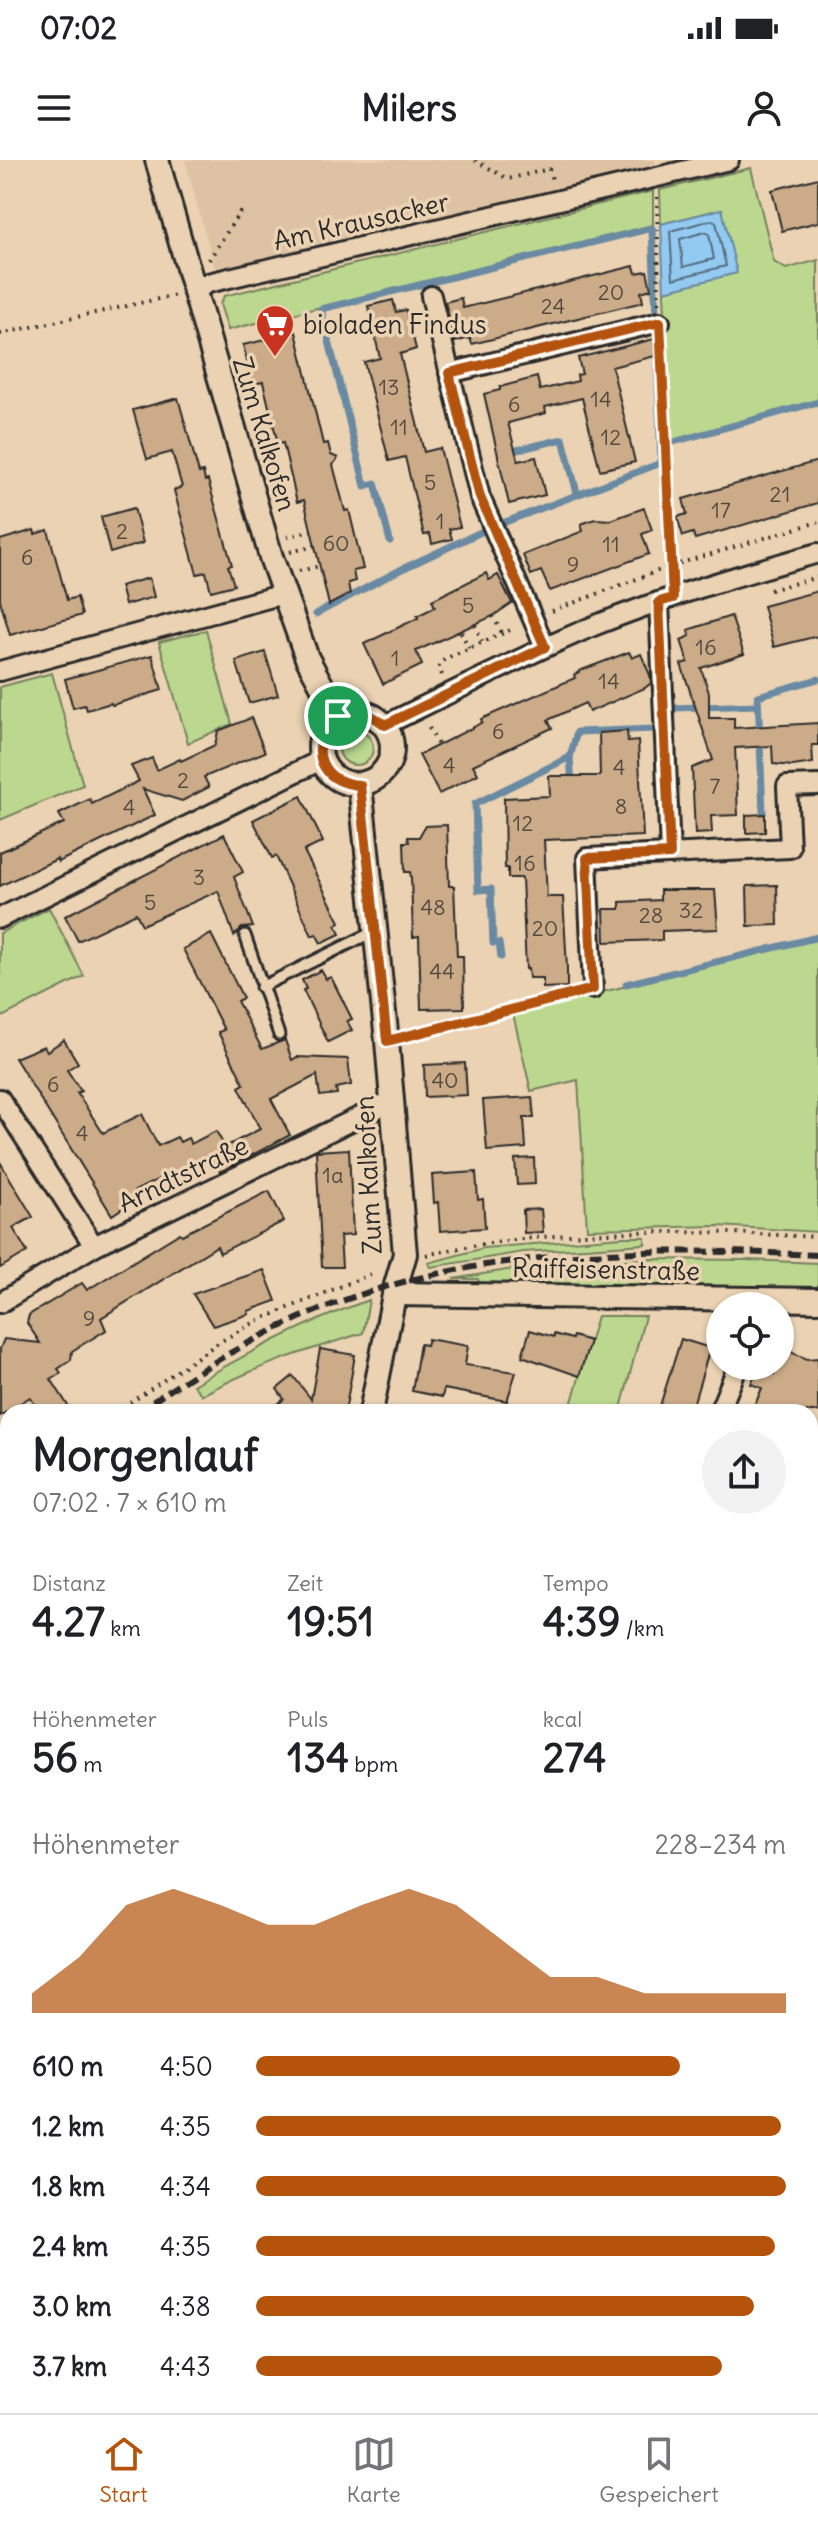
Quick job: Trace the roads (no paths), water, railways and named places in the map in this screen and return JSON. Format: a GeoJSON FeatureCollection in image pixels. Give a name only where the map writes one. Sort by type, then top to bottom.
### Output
{"type":"FeatureCollection","features":[{"type":"Feature","properties":{"kind":"street","name":"Zum Kalkofen"},"geometry":{"type":"LineString","coordinates":[[157,160],[283,594],[307,658],[338,716]]}},
{"type":"Feature","properties":{"kind":"street","name":"Am Krausacker"},"geometry":{"type":"LineString","coordinates":[[194,291],[208,283],[729,160]]}},
{"type":"Feature","properties":{"kind":"street"},"geometry":{"type":"LineString","coordinates":[[431,296],[480,497],[545,647]]}},
{"type":"Feature","properties":{"kind":"street"},"geometry":{"type":"LineString","coordinates":[[449,373],[660,322]]}},
{"type":"Feature","properties":{"kind":"street"},"geometry":{"type":"LineString","coordinates":[[385,725],[545,647],[666,600],[818,553]]}},
{"type":"Feature","properties":{"kind":"street"},"geometry":{"type":"LineString","coordinates":[[0,671],[283,594]]}},
{"type":"Feature","properties":{"kind":"street"},"geometry":{"type":"LineString","coordinates":[[666,600],[670,854]]}},
{"type":"Feature","properties":{"kind":"street"},"geometry":{"type":"LineString","coordinates":[[363,712],[385,725],[391,737],[392,750],[390,762],[383,773],[360,785],[336,779],[327,771],[321,760],[321,735],[338,716],[363,712]]}},
{"type":"Feature","properties":{"kind":"street"},"geometry":{"type":"LineString","coordinates":[[0,918],[321,760]]}},
{"type":"Feature","properties":{"kind":"street","name":"Zum Kalkofen"},"geometry":{"type":"LineString","coordinates":[[360,785],[404,1238],[403,1261],[373,1404]]}},
{"type":"Feature","properties":{"kind":"street"},"geometry":{"type":"LineString","coordinates":[[593,989],[587,858],[790,848],[787,786],[818,785]]}},
{"type":"Feature","properties":{"kind":"street"},"geometry":{"type":"LineString","coordinates":[[0,1099],[94,1246]]}},
{"type":"Feature","properties":{"kind":"street","name":"Arndtstraße"},"geometry":{"type":"LineString","coordinates":[[0,1303],[94,1246],[392,1101]]}},
{"type":"Feature","properties":{"kind":"street","name":"Raiffeisenstraße"},"geometry":{"type":"LineString","coordinates":[[394,1294],[818,1300]]}},
{"type":"Feature","properties":{"kind":"street"},"geometry":{"type":"LineString","coordinates":[[722,1404],[732,1380]]}},
{"type":"Feature","properties":{"kind":"lane"},"geometry":{"type":"LineString","coordinates":[[261,987],[375,931]]}},
{"type":"Feature","properties":{"kind":"lane"},"geometry":{"type":"LineString","coordinates":[[245,935],[279,1035]]}},
{"type":"Feature","properties":{"kind":"water"},"geometry":{"type":"Polygon","coordinates":[[[722,209],[737,273],[664,291],[661,224],[722,209]]]}},
{"type":"Feature","properties":{"kind":"waterway"},"geometry":{"type":"LineString","coordinates":[[390,541],[375,483],[365,486],[321,309],[652,228],[656,316]]}},
{"type":"Feature","properties":{"kind":"waterway"},"geometry":{"type":"LineString","coordinates":[[500,524],[661,463],[656,327]]}},
{"type":"Feature","properties":{"kind":"waterway"},"geometry":{"type":"LineString","coordinates":[[670,443],[818,402]]}},
{"type":"Feature","properties":{"kind":"waterway"},"geometry":{"type":"LineString","coordinates":[[517,450],[563,439],[577,493]]}},
{"type":"Feature","properties":{"kind":"waterway"},"geometry":{"type":"LineString","coordinates":[[316,614],[483,531]]}},
{"type":"Feature","properties":{"kind":"waterway"},"geometry":{"type":"LineString","coordinates":[[763,812],[758,696],[818,679]]}},
{"type":"Feature","properties":{"kind":"waterway"},"geometry":{"type":"LineString","coordinates":[[673,708],[758,705]]}},
{"type":"Feature","properties":{"kind":"waterway"},"geometry":{"type":"LineString","coordinates":[[572,785],[570,757],[577,732],[655,729]]}},
{"type":"Feature","properties":{"kind":"waterway"},"geometry":{"type":"LineString","coordinates":[[501,957],[499,943],[493,943],[491,889],[478,890],[475,804],[570,757]]}},
{"type":"Feature","properties":{"kind":"waterway"},"geometry":{"type":"LineString","coordinates":[[626,984],[818,937]]}},
{"type":"Feature","properties":{"kind":"railway"},"geometry":{"type":"LineString","coordinates":[[150,1404],[257,1338],[308,1314],[392,1285],[452,1271],[512,1261],[634,1252],[818,1255]]}},
{"type":"Feature","properties":{"kind":"place","name":"bioladen Findus"},"geometry":{"type":"Point","coordinates":[275,358]}}]}
